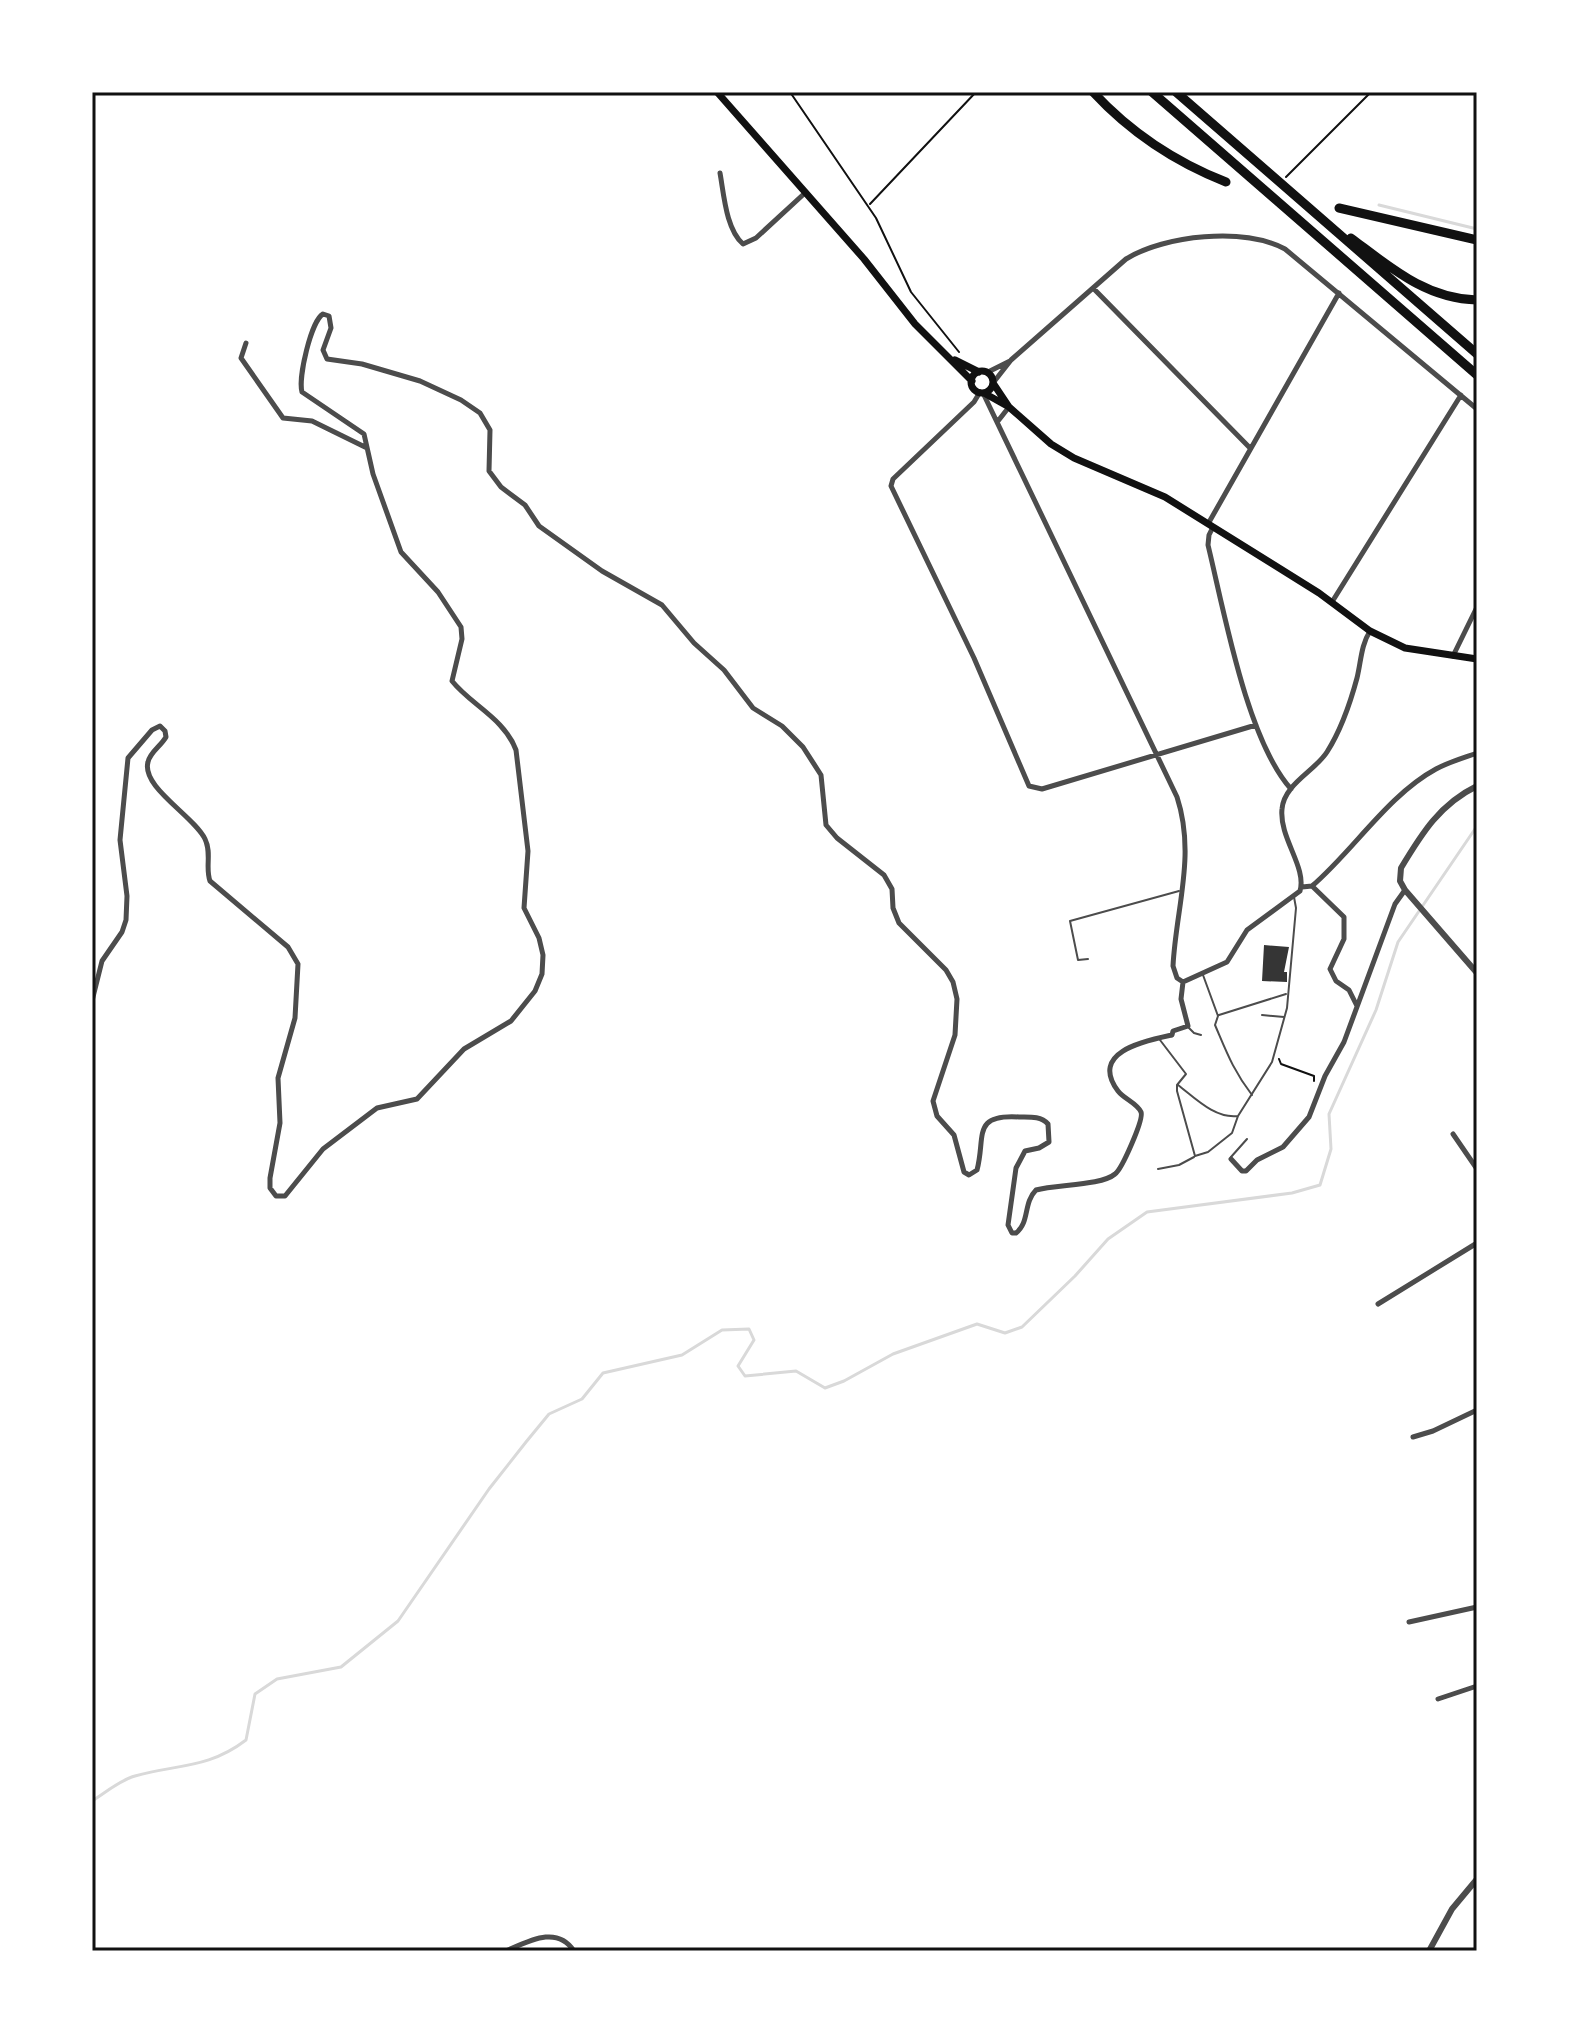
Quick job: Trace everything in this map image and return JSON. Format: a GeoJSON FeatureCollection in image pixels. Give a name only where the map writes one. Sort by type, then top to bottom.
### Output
{"type":"FeatureCollection","features":[{"type":"Feature","properties":{"kind":"highway"},"geometry":{"type":"LineString","coordinates":[[1093,92],[1151,144],[1197,170],[1226,182]]}},
{"type":"Feature","properties":{"kind":"highway"},"geometry":{"type":"LineString","coordinates":[[1152,92],[1477,375]]}},
{"type":"Feature","properties":{"kind":"highway"},"geometry":{"type":"LineString","coordinates":[[1176,92],[1477,354]]}},
{"type":"Feature","properties":{"kind":"highway"},"geometry":{"type":"LineString","coordinates":[[1303,203],[1418,285],[1442,295],[1477,300]]}},
{"type":"Feature","properties":{"kind":"highway"},"geometry":{"type":"LineString","coordinates":[[1339,208],[1477,240]]}},
{"type":"Feature","properties":{"kind":"main road"},"geometry":{"type":"LineString","coordinates":[[717,92],[806,192],[915,324],[954,360],[972,381],[973,387],[1009,407]]}},
{"type":"Feature","properties":{"kind":"main road"},"geometry":{"type":"LineString","coordinates":[[954,360],[983,372],[1009,407],[1045,440],[1062,451],[1156,492],[1332,602],[1370,631],[1405,648],[1477,659]]}},
{"type":"Feature","properties":{"kind":"main road"},"geometry":{"type":"LineString","coordinates":[[972,381],[983,372]]}},
{"type":"Feature","properties":{"kind":"main road"},"geometry":{"type":"LineString","coordinates":[[981,392],[991,388],[993,383]]}},
{"type":"Feature","properties":{"kind":"street"},"geometry":{"type":"LineString","coordinates":[[720,173],[731,223],[743,244],[756,238],[806,192]]}},
{"type":"Feature","properties":{"kind":"street"},"geometry":{"type":"LineString","coordinates":[[993,383],[1011,360],[1126,259],[1148,248],[1184,240],[1225,237],[1278,245],[1477,409]]}},
{"type":"Feature","properties":{"kind":"street"},"geometry":{"type":"LineString","coordinates":[[1093,288],[1250,448]]}},
{"type":"Feature","properties":{"kind":"street"},"geometry":{"type":"LineString","coordinates":[[1291,789],[1280,775],[1256,725],[1229,634],[1208,545],[1211,526],[1250,448],[1339,293]]}},
{"type":"Feature","properties":{"kind":"street"},"geometry":{"type":"LineString","coordinates":[[92,1001],[102,961],[122,932],[126,920],[127,896],[120,840],[128,758],[152,730],[160,726],[166,737],[149,759],[147,769],[150,781],[193,822],[205,839],[209,851],[210,881],[288,947],[298,964],[295,1018],[278,1078],[280,1123],[270,1178],[270,1188],[276,1196],[290,1192],[323,1149],[377,1108],[411,1101],[422,1095],[464,1049],[511,1021],[535,991],[542,974],[543,955],[539,938],[524,908],[528,851],[516,750],[512,740],[492,716],[452,681],[462,639],[461,627],[438,592],[401,552],[373,474],[366,437],[302,392],[301,376],[315,322],[323,314],[329,316],[331,323],[323,350],[327,359],[362,364],[420,381],[461,400],[480,413],[490,430],[487,462],[501,487],[525,505],[543,530],[594,566],[662,605],[694,643],[724,670],[753,708],[790,732],[821,775],[824,822],[837,838],[884,875],[892,889],[893,908],[899,923],[950,976],[957,999],[955,1035],[933,1106],[937,1116],[954,1135],[964,1172],[969,1175],[977,1170],[981,1133],[990,1120],[1014,1116],[1040,1118],[1047,1123],[1051,1134],[1049,1142],[1025,1151],[1017,1162],[1008,1225],[1012,1233],[1022,1227],[1029,1199],[1036,1190],[1108,1178],[1119,1170],[1142,1115],[1113,1084],[1110,1066],[1116,1054],[1172,1035],[1173,1031],[1188,1026],[1181,999],[1183,982]]}},
{"type":"Feature","properties":{"kind":"street"},"geometry":{"type":"LineString","coordinates":[[246,343],[241,358],[279,415],[286,419],[312,421],[368,448]]}},
{"type":"Feature","properties":{"kind":"street"},"geometry":{"type":"LineString","coordinates":[[983,372],[1011,360]]}},
{"type":"Feature","properties":{"kind":"street"},"geometry":{"type":"LineString","coordinates":[[1183,982],[1177,978],[1173,963],[1186,859],[1181,813],[1157,755],[998,421],[981,392],[893,479],[891,486],[974,658],[1027,783],[1032,788],[1042,789],[1157,755],[1256,725]]}},
{"type":"Feature","properties":{"kind":"street"},"geometry":{"type":"LineString","coordinates":[[1332,602],[1461,395]]}},
{"type":"Feature","properties":{"kind":"street"},"geometry":{"type":"LineString","coordinates":[[998,421],[1009,407]]}},
{"type":"Feature","properties":{"kind":"street"},"geometry":{"type":"LineString","coordinates":[[1453,656],[1477,607]]}},
{"type":"Feature","properties":{"kind":"street"},"geometry":{"type":"LineString","coordinates":[[1302,887],[1282,825],[1282,805],[1291,789],[1326,753],[1341,725],[1353,692],[1364,641],[1370,631]]}},
{"type":"Feature","properties":{"kind":"street"},"geometry":{"type":"LineString","coordinates":[[1183,982],[1227,962],[1247,930],[1302,887],[1312,886],[1388,809],[1428,774],[1477,753]]}},
{"type":"Feature","properties":{"kind":"street"},"geometry":{"type":"LineString","coordinates":[[1476,972],[1400,881],[1401,868],[1434,817],[1453,799],[1477,786]]}},
{"type":"Feature","properties":{"kind":"street"},"geometry":{"type":"LineString","coordinates":[[1312,886],[1344,917],[1344,939],[1330,969],[1336,981],[1349,990],[1357,1007]]}},
{"type":"Feature","properties":{"kind":"street"},"geometry":{"type":"LineString","coordinates":[[1231,1159],[1243,1172],[1257,1160],[1283,1147],[1307,1121],[1344,1042],[1395,904],[1407,892]]}},
{"type":"Feature","properties":{"kind":"street"},"geometry":{"type":"LineString","coordinates":[[1453,1134],[1477,1169]]}},
{"type":"Feature","properties":{"kind":"street"},"geometry":{"type":"LineString","coordinates":[[1477,1194],[1477,1211]]}},
{"type":"Feature","properties":{"kind":"street"},"geometry":{"type":"LineString","coordinates":[[1378,1304],[1477,1243]]}},
{"type":"Feature","properties":{"kind":"street"},"geometry":{"type":"LineString","coordinates":[[1413,1437],[1477,1410]]}},
{"type":"Feature","properties":{"kind":"street"},"geometry":{"type":"LineString","coordinates":[[1409,1622],[1477,1607]]}},
{"type":"Feature","properties":{"kind":"street"},"geometry":{"type":"LineString","coordinates":[[1438,1699],[1477,1686]]}},
{"type":"Feature","properties":{"kind":"street"},"geometry":{"type":"LineString","coordinates":[[1429,1951],[1452,1909],[1477,1879]]}},
{"type":"Feature","properties":{"kind":"street"},"geometry":{"type":"LineString","coordinates":[[506,1951],[549,1936],[568,1943],[574,1951]]}},
{"type":"Feature","properties":{"kind":"lane"},"geometry":{"type":"LineString","coordinates":[[1088,959],[1078,960],[1070,921],[1184,890]]}},
{"type":"Feature","properties":{"kind":"lane"},"geometry":{"type":"LineString","coordinates":[[1158,1169],[1203,1154],[1232,1133],[1238,1116],[1270,1066],[1285,1017],[1296,908],[1294,896]]}},
{"type":"Feature","properties":{"kind":"lane"},"geometry":{"type":"LineString","coordinates":[[1203,973],[1218,1016],[1215,1025],[1228,1061],[1253,1096]]}},
{"type":"Feature","properties":{"kind":"lane"},"geometry":{"type":"LineString","coordinates":[[1218,1016],[1287,994]]}},
{"type":"Feature","properties":{"kind":"lane"},"geometry":{"type":"LineString","coordinates":[[1262,1015],[1285,1017]]}},
{"type":"Feature","properties":{"kind":"lane"},"geometry":{"type":"LineString","coordinates":[[1188,1026],[1201,1035]]}},
{"type":"Feature","properties":{"kind":"lane"},"geometry":{"type":"LineString","coordinates":[[1159,1038],[1185,1072],[1177,1085],[1183,1122],[1195,1156]]}},
{"type":"Feature","properties":{"kind":"lane"},"geometry":{"type":"LineString","coordinates":[[1177,1085],[1214,1111],[1232,1118],[1238,1116]]}},
{"type":"Feature","properties":{"kind":"lane"},"geometry":{"type":"LineString","coordinates":[[1231,1159],[1231,1155],[1247,1139]]}},
{"type":"Feature","properties":{"kind":"path"},"geometry":{"type":"LineString","coordinates":[[790,92],[869,205],[911,292],[956,347],[959,352],[954,360]]}},
{"type":"Feature","properties":{"kind":"path"},"geometry":{"type":"LineString","coordinates":[[869,205],[976,92]]}},
{"type":"Feature","properties":{"kind":"path"},"geometry":{"type":"LineString","coordinates":[[1277,186],[1371,92]]}},
{"type":"Feature","properties":{"kind":"path"},"geometry":{"type":"LineString","coordinates":[[1276,1049],[1281,1064],[1314,1076],[1318,1094]]}},
{"type":"Feature","properties":{"kind":"building"},"geometry":{"type":"Polygon","coordinates":[[[1264,945],[1289,947],[1284,972],[1287,972],[1287,982],[1262,981],[1264,945]]]}},
{"type":"Feature","properties":{"kind":"waterway"},"geometry":{"type":"LineString","coordinates":[[1379,205],[1477,229]]}},
{"type":"Feature","properties":{"kind":"waterway"},"geometry":{"type":"LineString","coordinates":[[92,1801],[129,1778],[205,1761],[232,1749],[246,1740],[255,1694],[277,1679],[341,1667],[398,1621],[489,1489],[549,1414],[582,1399],[603,1373],[682,1355],[722,1330],[749,1329],[754,1340],[738,1366],[745,1376],[796,1371],[825,1388],[893,1354],[977,1324],[1005,1333],[1022,1327],[1108,1239],[1147,1212],[1292,1193],[1320,1185],[1331,1149],[1329,1114],[1376,1010],[1398,942],[1477,826]]}}]}
